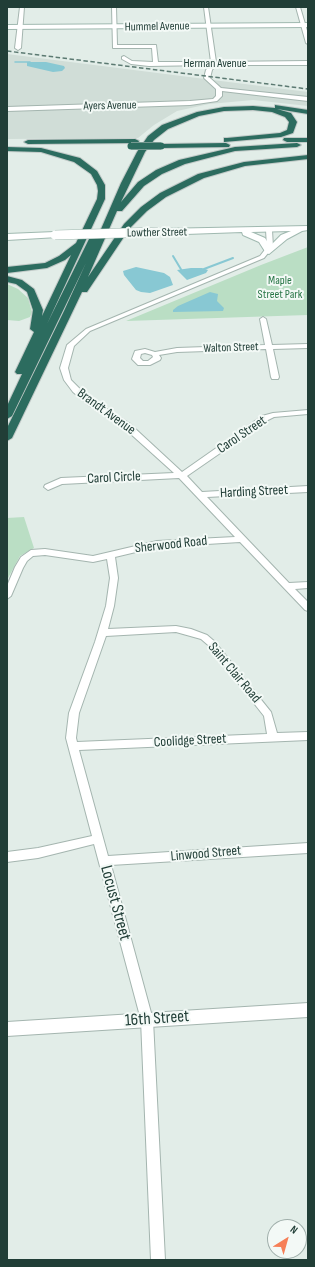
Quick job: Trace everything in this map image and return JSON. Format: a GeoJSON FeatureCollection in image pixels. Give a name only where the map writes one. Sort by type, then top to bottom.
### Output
{"type":"FeatureCollection","features":[{"type":"Feature","properties":{"kind":"highway"},"geometry":{"type":"LineString","coordinates":[[7,416],[133,155],[146,137],[158,126],[176,118],[217,107],[265,105],[308,112]]}},
{"type":"Feature","properties":{"kind":"highway"},"geometry":{"type":"LineString","coordinates":[[108,226],[108,219],[141,152],[151,138],[165,127],[197,114],[242,108],[281,112],[291,117],[294,122],[290,131],[281,136],[161,143]]}},
{"type":"Feature","properties":{"kind":"highway"},"geometry":{"type":"LineString","coordinates":[[227,140],[308,140]]}},
{"type":"Feature","properties":{"kind":"highway"},"geometry":{"type":"LineString","coordinates":[[7,142],[297,145]]}},
{"type":"Feature","properties":{"kind":"highway"},"geometry":{"type":"LineString","coordinates":[[7,147],[133,143]]}},
{"type":"Feature","properties":{"kind":"highway"},"geometry":{"type":"LineString","coordinates":[[7,438],[108,226],[132,192],[150,178],[169,167],[193,158],[222,151],[253,147],[308,144]]}},
{"type":"Feature","properties":{"kind":"highway"},"geometry":{"type":"LineString","coordinates":[[7,147],[41,150],[60,154],[84,164],[94,173],[101,186],[101,199],[7,400]]}},
{"type":"Feature","properties":{"kind":"highway"},"geometry":{"type":"LineString","coordinates":[[69,310],[108,257],[127,226],[144,209],[163,195],[201,176],[244,164],[277,159],[308,157]]}},
{"type":"Feature","properties":{"kind":"highway"},"geometry":{"type":"LineString","coordinates":[[7,270],[38,267],[54,262],[69,253],[84,236]]}},
{"type":"Feature","properties":{"kind":"highway"},"geometry":{"type":"LineString","coordinates":[[7,279],[26,286],[31,291],[36,301],[38,322],[31,346]]}},
{"type":"Feature","properties":{"kind":"main road","name":"Hummel Avenue"},"geometry":{"type":"LineString","coordinates":[[7,27],[114,28],[305,25]]}},
{"type":"Feature","properties":{"kind":"main road","name":"Lowther Street"},"geometry":{"type":"LineString","coordinates":[[7,237],[308,229]]}},
{"type":"Feature","properties":{"kind":"main road"},"geometry":{"type":"LineString","coordinates":[[239,231],[262,240],[269,250],[279,240],[288,234],[308,229]]}},
{"type":"Feature","properties":{"kind":"street"},"geometry":{"type":"LineString","coordinates":[[18,48],[22,7]]}},
{"type":"Feature","properties":{"kind":"street"},"geometry":{"type":"LineString","coordinates":[[114,7],[115,47],[154,46],[156,64]]}},
{"type":"Feature","properties":{"kind":"street"},"geometry":{"type":"LineString","coordinates":[[206,7],[214,64],[209,70],[207,80],[219,89],[308,99]]}},
{"type":"Feature","properties":{"kind":"street"},"geometry":{"type":"LineString","coordinates":[[298,7],[305,25],[308,43]]}},
{"type":"Feature","properties":{"kind":"street","name":"Herman Avenue"},"geometry":{"type":"LineString","coordinates":[[124,58],[135,63],[156,64],[308,63]]}},
{"type":"Feature","properties":{"kind":"street","name":"Ayers Avenue"},"geometry":{"type":"LineString","coordinates":[[7,109],[174,104],[214,100],[219,96],[219,89]]}},
{"type":"Feature","properties":{"kind":"street"},"geometry":{"type":"LineString","coordinates":[[269,230],[271,243],[269,250]]}},
{"type":"Feature","properties":{"kind":"street","name":"Brandt Avenue"},"geometry":{"type":"LineString","coordinates":[[269,250],[258,260],[94,327],[77,339],[67,352],[64,368],[71,385],[94,404],[126,425],[182,476],[308,608]]}},
{"type":"Feature","properties":{"kind":"street"},"geometry":{"type":"LineString","coordinates":[[263,319],[275,377]]}},
{"type":"Feature","properties":{"kind":"street","name":"Walton Street"},"geometry":{"type":"LineString","coordinates":[[155,354],[177,350],[308,346]]}},
{"type":"Feature","properties":{"kind":"street","name":"Carol Street"},"geometry":{"type":"LineString","coordinates":[[182,476],[265,418],[278,414],[308,412]]}},
{"type":"Feature","properties":{"kind":"street","name":"Carol Circle"},"geometry":{"type":"LineString","coordinates":[[48,487],[61,481],[182,476]]}},
{"type":"Feature","properties":{"kind":"street","name":"Harding Street"},"geometry":{"type":"LineString","coordinates":[[200,495],[308,489]]}},
{"type":"Feature","properties":{"kind":"street","name":"Sherwood Road"},"geometry":{"type":"LineString","coordinates":[[7,596],[19,567],[24,559],[31,553],[44,552],[88,559],[157,544],[243,539]]}},
{"type":"Feature","properties":{"kind":"street","name":"Locust Street"},"geometry":{"type":"LineString","coordinates":[[111,555],[113,589],[103,633],[74,713],[70,733],[72,746],[147,1020],[158,1260]]}},
{"type":"Feature","properties":{"kind":"street"},"geometry":{"type":"LineString","coordinates":[[288,586],[308,585]]}},
{"type":"Feature","properties":{"kind":"street","name":"Saint Clair Road"},"geometry":{"type":"LineString","coordinates":[[103,633],[176,629],[191,632],[204,637],[211,643],[268,715],[273,737]]}},
{"type":"Feature","properties":{"kind":"street","name":"Coolidge Street"},"geometry":{"type":"LineString","coordinates":[[72,746],[308,736]]}},
{"type":"Feature","properties":{"kind":"street"},"geometry":{"type":"LineString","coordinates":[[7,857],[38,853],[98,839]]}},
{"type":"Feature","properties":{"kind":"street","name":"Linwood Street"},"geometry":{"type":"LineString","coordinates":[[104,861],[308,848]]}},
{"type":"Feature","properties":{"kind":"street","name":"16th Street"},"geometry":{"type":"LineString","coordinates":[[7,1030],[308,1010]]}},
{"type":"Feature","properties":{"kind":"shaded area"},"geometry":{"type":"Polygon","coordinates":[[[7,54],[308,92],[308,106],[253,100],[209,104],[177,111],[154,125],[138,138],[7,139],[7,54]]]}},
{"type":"Feature","properties":{"kind":"green space","name":"Maple Street Park"},"geometry":{"type":"Polygon","coordinates":[[[308,247],[308,315],[126,321],[261,265],[308,247]]]}},
{"type":"Feature","properties":{"kind":"green space"},"geometry":{"type":"Polygon","coordinates":[[[7,284],[18,289],[28,298],[32,312],[30,317],[19,321],[7,320],[7,284]]]}},
{"type":"Feature","properties":{"kind":"green space"},"geometry":{"type":"Polygon","coordinates":[[[24,517],[34,548],[20,556],[7,580],[7,518],[24,517]]]}},
{"type":"Feature","properties":{"kind":"water"},"geometry":{"type":"Polygon","coordinates":[[[27,62],[46,62],[64,66],[65,68],[62,71],[53,72],[27,66],[27,62]]]}},
{"type":"Feature","properties":{"kind":"water"},"geometry":{"type":"Polygon","coordinates":[[[136,267],[164,273],[170,277],[173,285],[150,293],[136,290],[124,275],[123,271],[136,267]]]}},
{"type":"Feature","properties":{"kind":"water"},"geometry":{"type":"Polygon","coordinates":[[[202,268],[208,270],[206,273],[187,280],[177,270],[202,268]]]}},
{"type":"Feature","properties":{"kind":"water"},"geometry":{"type":"Polygon","coordinates":[[[210,292],[218,294],[217,301],[224,308],[223,311],[173,312],[173,310],[178,306],[210,292]]]}},
{"type":"Feature","properties":{"kind":"waterway"},"geometry":{"type":"LineString","coordinates":[[15,62],[30,62]]}},
{"type":"Feature","properties":{"kind":"waterway"},"geometry":{"type":"LineString","coordinates":[[173,256],[182,271]]}},
{"type":"Feature","properties":{"kind":"waterway"},"geometry":{"type":"LineString","coordinates":[[204,269],[233,258]]}},
{"type":"Feature","properties":{"kind":"railway"},"geometry":{"type":"LineString","coordinates":[[7,51],[308,89]]}}]}
